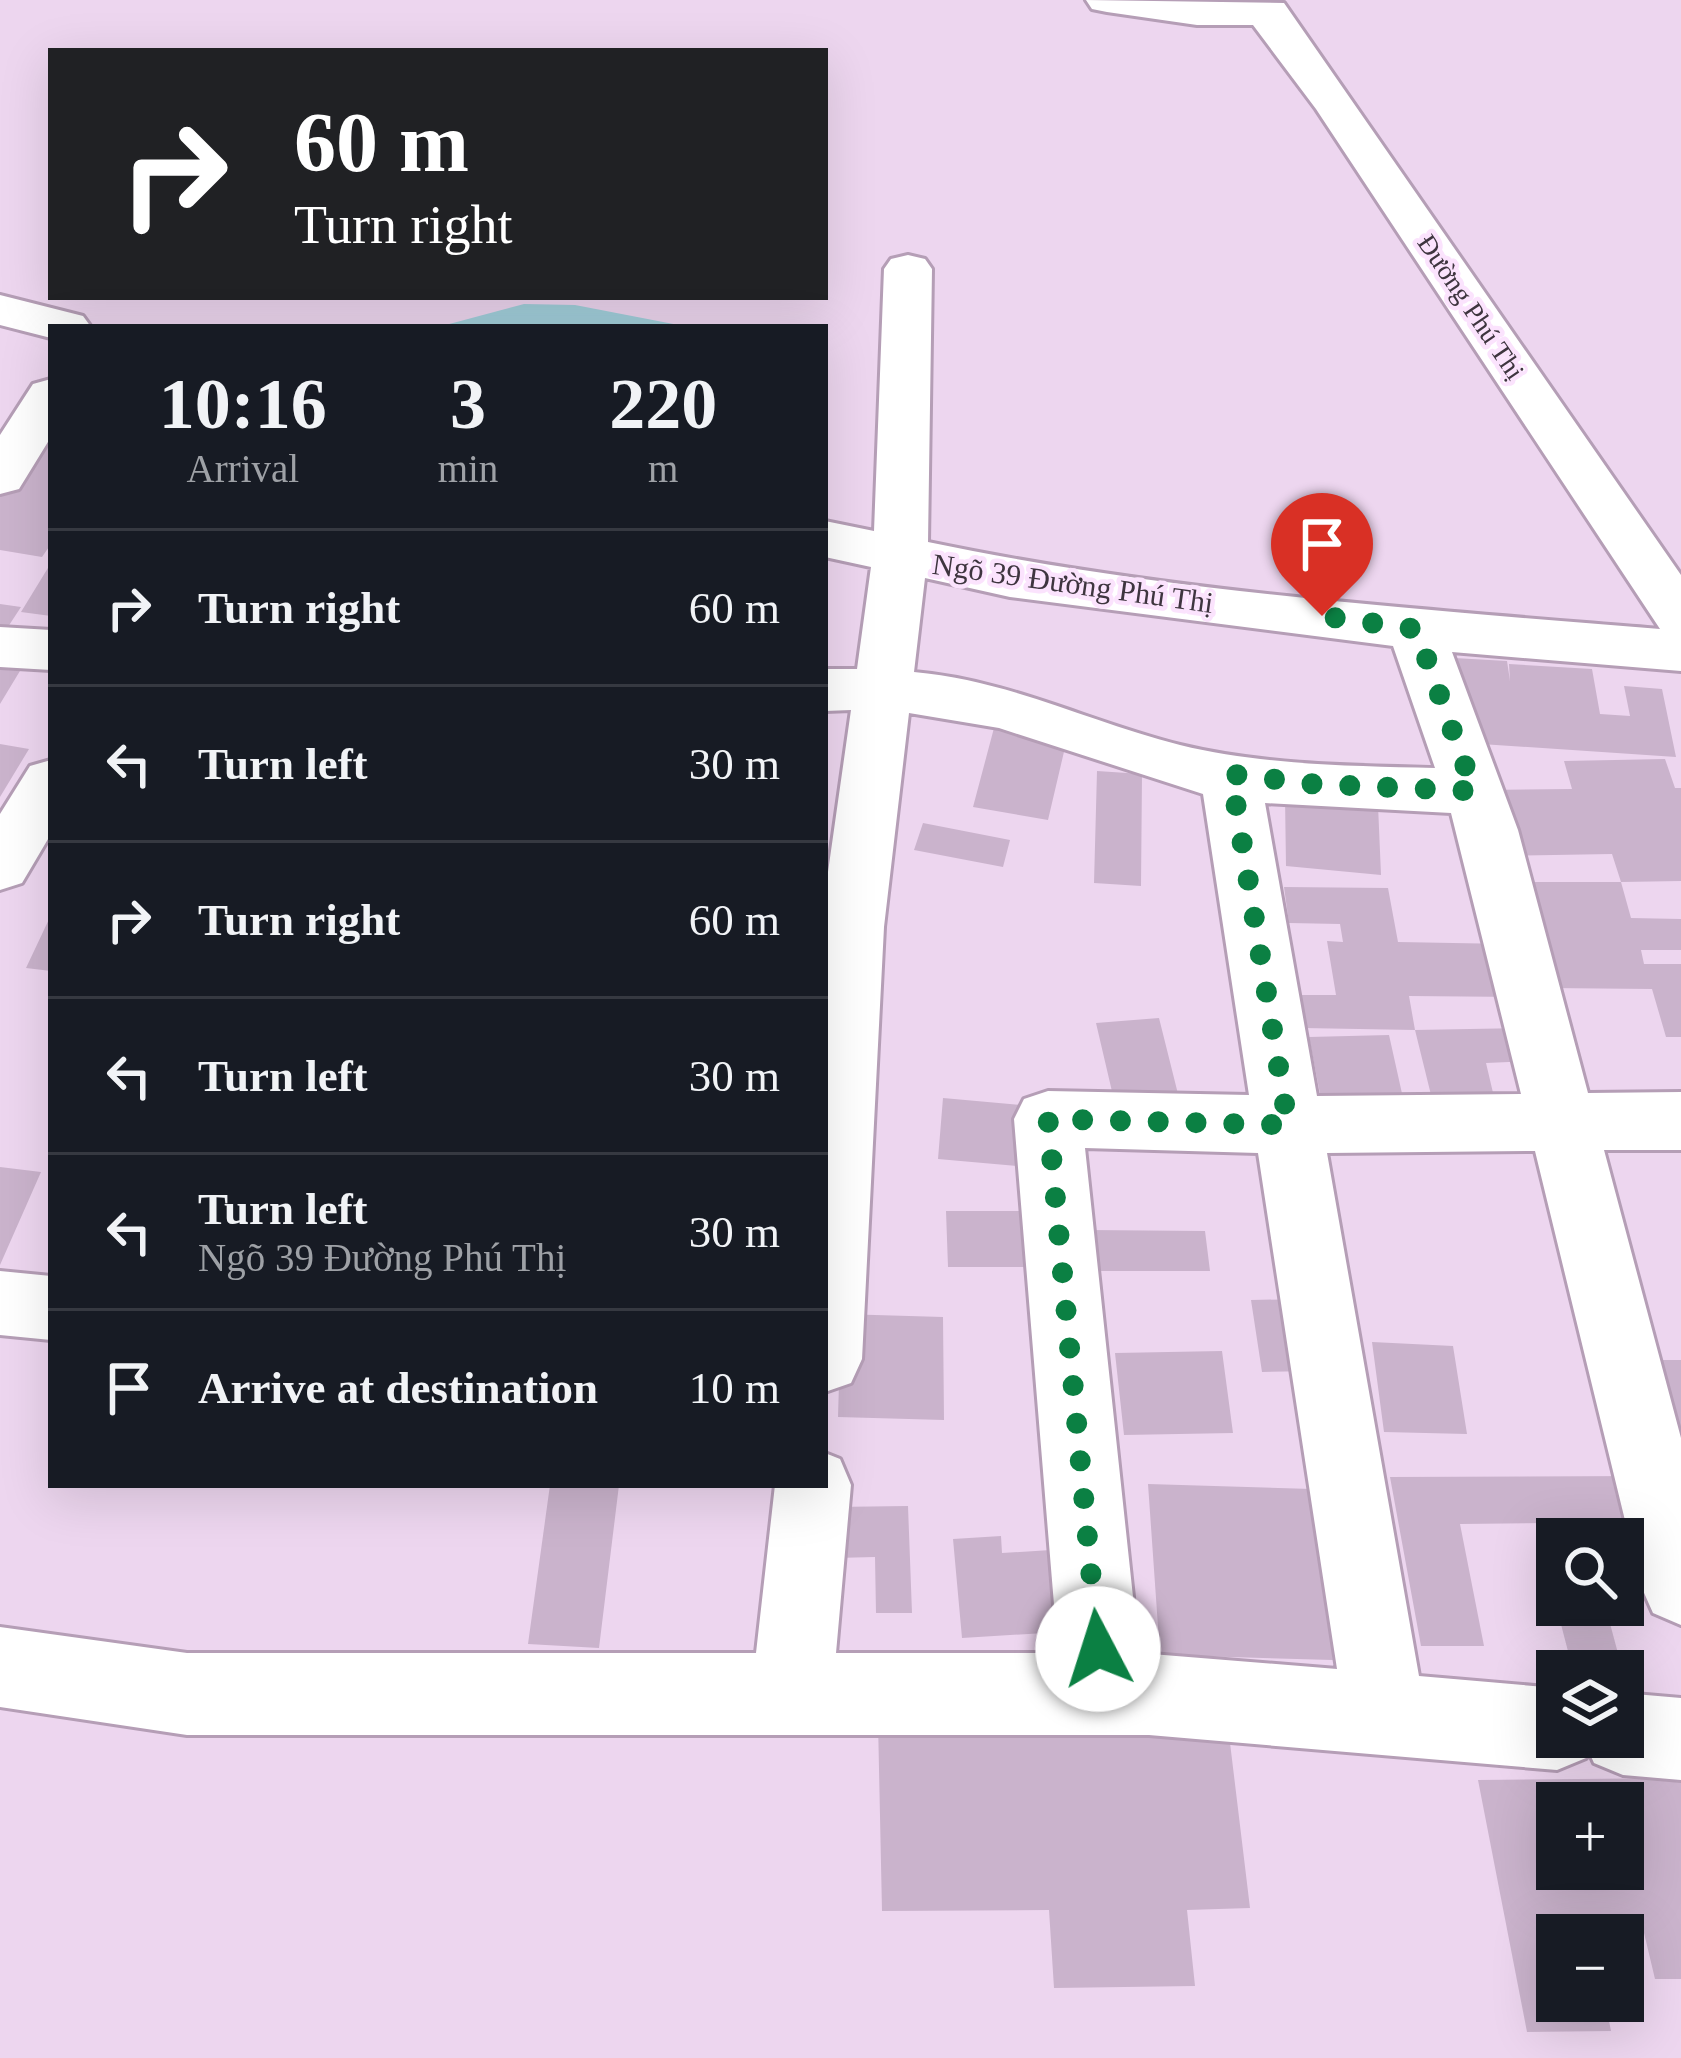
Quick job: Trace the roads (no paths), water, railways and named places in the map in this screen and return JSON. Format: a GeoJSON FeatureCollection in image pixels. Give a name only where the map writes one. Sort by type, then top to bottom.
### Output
{"type":"FeatureCollection","features":[{"type":"Feature","properties":{"kind":"street"},"geometry":{"type":"LineString","coordinates":[[1107,0],[1196,12],[1262,6]]}},
{"type":"Feature","properties":{"kind":"street","name":"Đường Phú Thị"},"geometry":{"type":"LineString","coordinates":[[1262,6],[1681,619]]}},
{"type":"Feature","properties":{"kind":"street"},"geometry":{"type":"LineString","coordinates":[[828,1327],[852,927],[852,689],[900,558],[908,269]]}},
{"type":"Feature","properties":{"kind":"street"},"geometry":{"type":"LineString","coordinates":[[0,310],[54,324]]}},
{"type":"Feature","properties":{"kind":"street"},"geometry":{"type":"LineString","coordinates":[[0,477],[48,400]]}},
{"type":"Feature","properties":{"kind":"street","name":"Ngõ 39 Đường Phú Thị"},"geometry":{"type":"LineString","coordinates":[[828,540],[1010,578],[1416,629],[1681,651]]}},
{"type":"Feature","properties":{"kind":"street"},"geometry":{"type":"LineString","coordinates":[[1416,629],[1474,791],[1681,1586]]}},
{"type":"Feature","properties":{"kind":"street"},"geometry":{"type":"LineString","coordinates":[[0,647],[48,650]]}},
{"type":"Feature","properties":{"kind":"street"},"geometry":{"type":"LineString","coordinates":[[852,689],[951,696],[1021,712],[1197,770],[1314,784],[1474,791]]}},
{"type":"Feature","properties":{"kind":"street"},"geometry":{"type":"LineString","coordinates":[[1231,774],[1385,1714]]}},
{"type":"Feature","properties":{"kind":"street"},"geometry":{"type":"LineString","coordinates":[[1102,1694],[1048,1119],[1288,1125],[1681,1121]]}},
{"type":"Feature","properties":{"kind":"street"},"geometry":{"type":"LineString","coordinates":[[0,1303],[48,1308]]}},
{"type":"Feature","properties":{"kind":"street"},"geometry":{"type":"LineString","coordinates":[[792,1693],[813,1488]]}},
{"type":"Feature","properties":{"kind":"street"},"geometry":{"type":"LineString","coordinates":[[0,1667],[187,1694],[1102,1694],[1536,1727]]}},
{"type":"Feature","properties":{"kind":"street"},"geometry":{"type":"LineString","coordinates":[[1644,1736],[1681,1739]]}}]}
